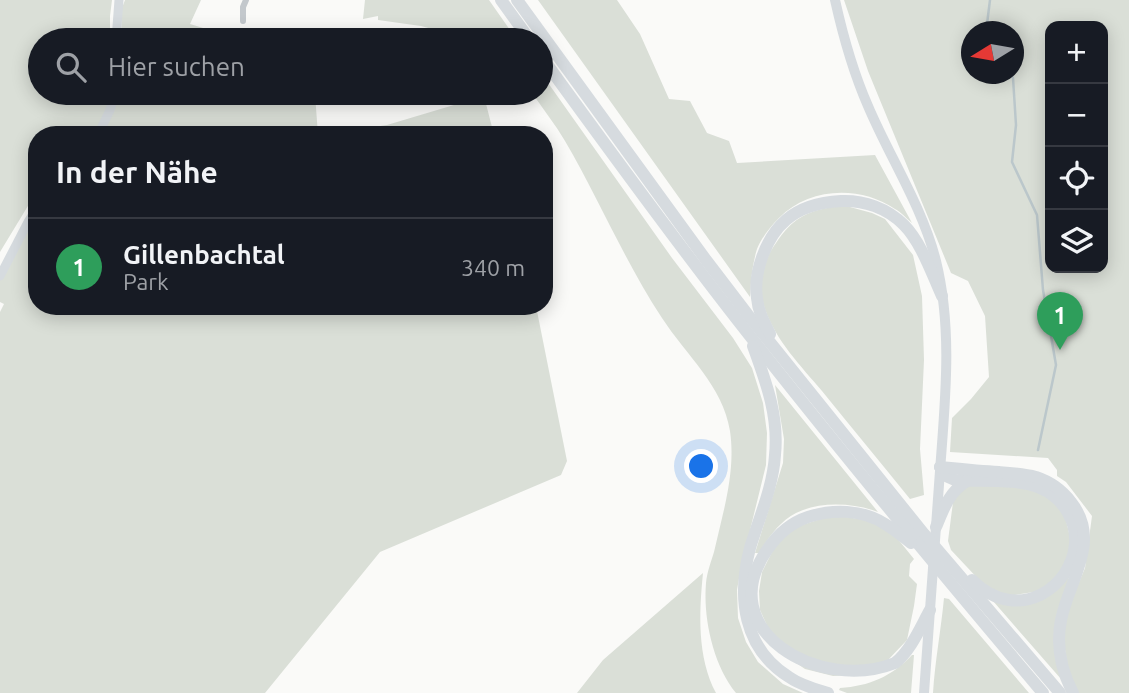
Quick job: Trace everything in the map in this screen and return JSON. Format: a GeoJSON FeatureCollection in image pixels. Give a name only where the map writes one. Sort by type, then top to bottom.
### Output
{"type":"FeatureCollection","features":[{"type":"Feature","properties":{"kind":"highway"},"geometry":{"type":"LineString","coordinates":[[501,0],[521,28]]}},
{"type":"Feature","properties":{"kind":"highway"},"geometry":{"type":"LineString","coordinates":[[517,0],[537,28]]}},
{"type":"Feature","properties":{"kind":"highway"},"geometry":{"type":"LineString","coordinates":[[553,50],[706,260],[783,358],[978,586],[999,598],[1015,601],[1035,597],[1051,589],[1071,563],[1076,545],[1073,523],[1061,503],[1047,492],[1026,484],[948,478],[940,467]]}},
{"type":"Feature","properties":{"kind":"highway"},"geometry":{"type":"LineString","coordinates":[[553,73],[640,193],[750,336],[925,554],[1043,693]]}},
{"type":"Feature","properties":{"kind":"highway"},"geometry":{"type":"LineString","coordinates":[[783,358],[759,311],[756,297],[757,273],[765,248],[784,221],[819,203],[855,200],[890,214],[915,239],[942,296]]}},
{"type":"Feature","properties":{"kind":"highway"},"geometry":{"type":"LineString","coordinates":[[750,336],[770,393],[776,436],[771,483],[746,571],[746,615],[750,631],[773,666],[791,679],[829,688]]}},
{"type":"Feature","properties":{"kind":"highway"},"geometry":{"type":"LineString","coordinates":[[940,467],[1038,478],[1061,491],[1074,507],[1082,526],[1084,547],[1061,619],[1060,639],[1062,664],[1073,693]]}},
{"type":"Feature","properties":{"kind":"highway"},"geometry":{"type":"LineString","coordinates":[[930,530],[950,496],[968,481]]}},
{"type":"Feature","properties":{"kind":"highway"},"geometry":{"type":"LineString","coordinates":[[829,688],[795,671],[780,660],[758,630],[753,613],[753,590],[757,570],[775,539],[802,519],[847,511],[883,522],[925,554]]}},
{"type":"Feature","properties":{"kind":"highway"},"geometry":{"type":"LineString","coordinates":[[930,530],[1060,693]]}},
{"type":"Feature","properties":{"kind":"highway"},"geometry":{"type":"LineString","coordinates":[[852,682],[874,676],[895,663],[907,650],[930,610]]}},
{"type":"Feature","properties":{"kind":"main road"},"geometry":{"type":"LineString","coordinates":[[117,28],[119,0]]}},
{"type":"Feature","properties":{"kind":"main road"},"geometry":{"type":"LineString","coordinates":[[835,0],[867,106],[919,211],[936,260],[942,296],[946,373],[940,467],[930,530],[932,584],[924,693]]}},
{"type":"Feature","properties":{"kind":"main road"},"geometry":{"type":"LineString","coordinates":[[102,126],[111,105]]}},
{"type":"Feature","properties":{"kind":"main road"},"geometry":{"type":"LineString","coordinates":[[0,276],[28,223]]}},
{"type":"Feature","properties":{"kind":"street"},"geometry":{"type":"LineString","coordinates":[[243,22],[246,0]]}},
{"type":"Feature","properties":{"kind":"shaded area"},"geometry":{"type":"Polygon","coordinates":[[[0,0],[112,0],[110,28],[28,28],[28,105],[316,105],[317,126],[28,126],[28,206],[0,252],[0,0]]]}},
{"type":"Feature","properties":{"kind":"shaded area"},"geometry":{"type":"Polygon","coordinates":[[[125,0],[201,0],[190,24],[203,28],[121,28],[125,0]]]}},
{"type":"Feature","properties":{"kind":"shaded area"},"geometry":{"type":"Polygon","coordinates":[[[365,0],[489,0],[509,28],[428,28],[378,20],[378,16],[363,19],[365,0]]]}},
{"type":"Feature","properties":{"kind":"shaded area"},"geometry":{"type":"Polygon","coordinates":[[[538,0],[617,0],[640,34],[669,99],[690,101],[707,133],[729,141],[737,163],[875,155],[912,223],[897,210],[866,196],[835,193],[805,200],[779,218],[761,240],[754,261],[750,297],[538,0]]]}},
{"type":"Feature","properties":{"kind":"shaded area"},"geometry":{"type":"Polygon","coordinates":[[[844,0],[1129,0],[1129,693],[1077,693],[1070,681],[1063,637],[1068,609],[1085,568],[1092,516],[1066,482],[1057,476],[1057,470],[1048,458],[950,452],[952,418],[989,377],[985,316],[968,281],[951,273],[868,71],[844,0]]]}},
{"type":"Feature","properties":{"kind":"shaded area"},"geometry":{"type":"Polygon","coordinates":[[[553,90],[752,368],[763,403],[767,433],[766,465],[741,567],[737,590],[738,618],[746,642],[758,662],[783,684],[803,693],[736,693],[721,669],[711,641],[705,597],[707,575],[730,477],[731,446],[726,415],[712,385],[649,297],[553,123],[540,105],[553,105],[553,90]]]}},
{"type":"Feature","properties":{"kind":"shaded area"},"geometry":{"type":"Polygon","coordinates":[[[454,105],[486,105],[492,126],[380,126],[454,105]]]}},
{"type":"Feature","properties":{"kind":"shaded area"},"geometry":{"type":"Polygon","coordinates":[[[832,207],[850,207],[885,219],[913,255],[922,296],[924,360],[920,449],[924,495],[910,499],[790,353],[765,309],[762,283],[771,250],[788,228],[800,218],[832,207]]]}},
{"type":"Feature","properties":{"kind":"shaded area"},"geometry":{"type":"Polygon","coordinates":[[[28,225],[28,315],[538,315],[567,461],[561,475],[380,552],[265,693],[0,693],[0,312],[4,304],[0,302],[0,276],[28,225]]]}},
{"type":"Feature","properties":{"kind":"shaded area"},"geometry":{"type":"Polygon","coordinates":[[[775,385],[878,512],[837,505],[805,509],[780,525],[759,553],[755,553],[783,463],[784,439],[775,385]]]}},
{"type":"Feature","properties":{"kind":"shaded area"},"geometry":{"type":"Polygon","coordinates":[[[972,485],[1011,486],[1043,493],[1064,512],[1071,541],[1065,570],[1040,591],[1009,596],[981,582],[951,550],[948,541],[953,502],[959,490],[972,485]]]}},
{"type":"Feature","properties":{"kind":"shaded area"},"geometry":{"type":"Polygon","coordinates":[[[833,515],[872,521],[897,538],[914,559],[910,564],[909,576],[917,584],[907,640],[887,661],[852,675],[833,676],[805,669],[789,658],[776,645],[760,610],[762,572],[775,546],[796,527],[833,515]]]}},
{"type":"Feature","properties":{"kind":"shaded area"},"geometry":{"type":"Polygon","coordinates":[[[703,573],[700,619],[702,650],[716,693],[577,693],[603,660],[703,573]]]}},
{"type":"Feature","properties":{"kind":"shaded area"},"geometry":{"type":"Polygon","coordinates":[[[1070,573],[1062,605],[1061,679],[993,601],[1012,604],[1070,573]]]}},
{"type":"Feature","properties":{"kind":"shaded area"},"geometry":{"type":"Polygon","coordinates":[[[944,598],[949,599],[1029,693],[933,693],[944,598]]]}},
{"type":"Feature","properties":{"kind":"shaded area"},"geometry":{"type":"Polygon","coordinates":[[[912,655],[911,693],[847,693],[839,690],[879,679],[912,655]]]}},
{"type":"Feature","properties":{"kind":"waterway"},"geometry":{"type":"LineString","coordinates":[[987,21],[990,0]]}},
{"type":"Feature","properties":{"kind":"waterway"},"geometry":{"type":"LineString","coordinates":[[1013,84],[1016,125],[1012,162],[1037,215],[1043,290],[1056,365],[1038,450]]}},
{"type":"Feature","properties":{"kind":"place","name":"Gillenbachtal"},"geometry":{"type":"Point","coordinates":[1060,350]}}]}
